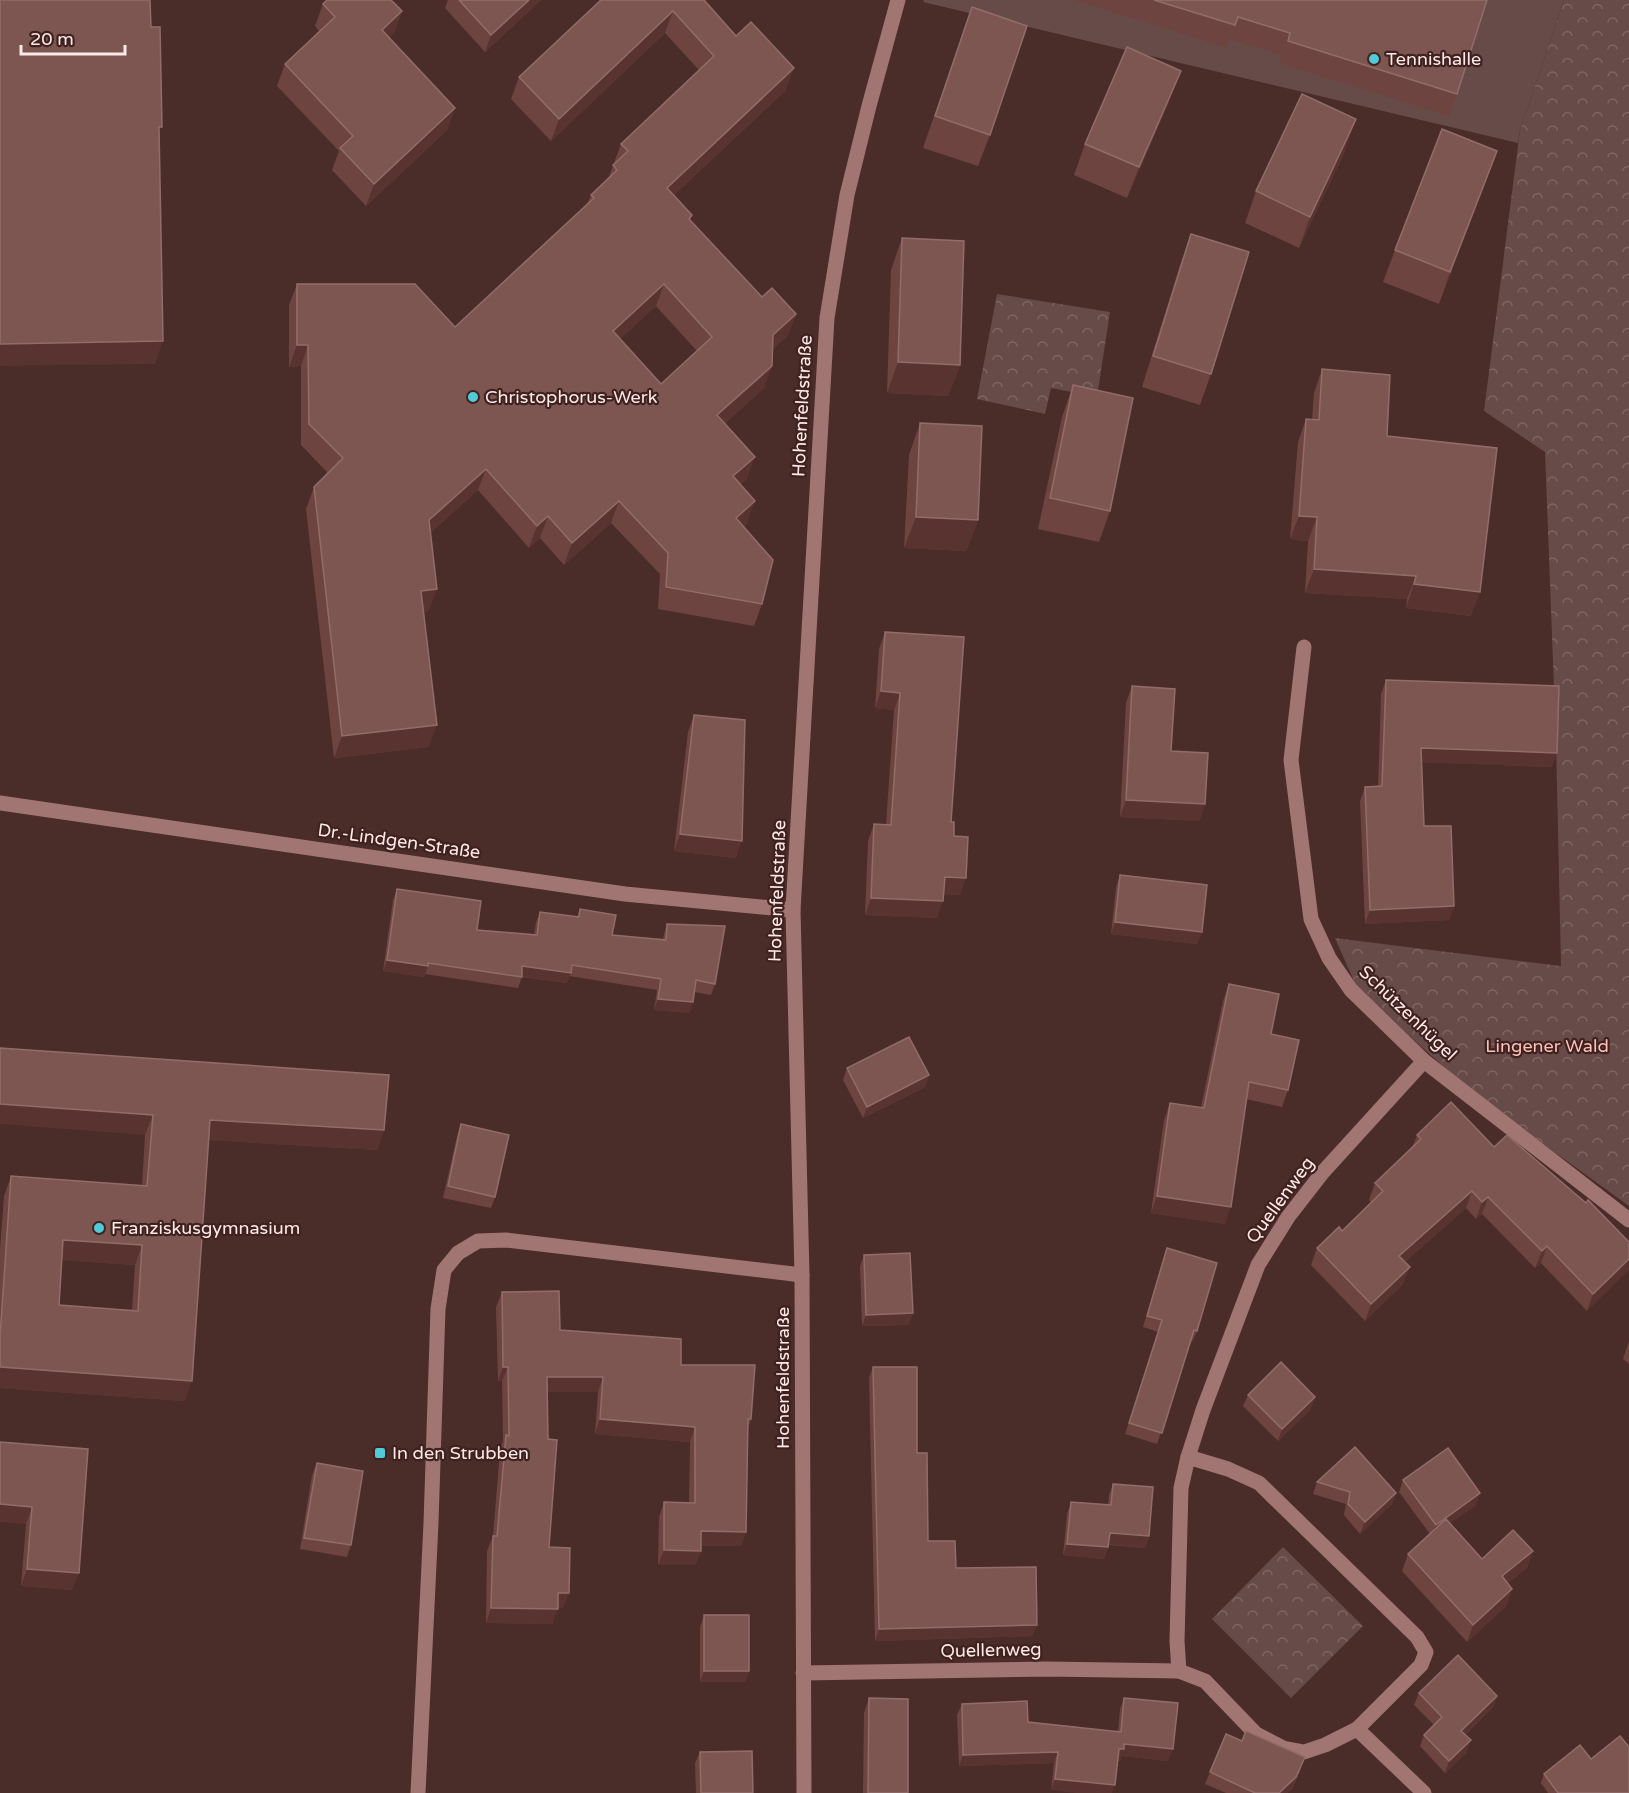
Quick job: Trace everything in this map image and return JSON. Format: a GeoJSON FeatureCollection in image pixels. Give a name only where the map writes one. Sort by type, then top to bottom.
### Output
{"type":"FeatureCollection","features":[{"type":"Feature","properties":{"kind":"street","name":"Hohenfeldstraße"},"geometry":{"type":"LineString","coordinates":[[804,1793],[802,1275],[793,910],[827,318],[847,195],[898,0]]}},
{"type":"Feature","properties":{"kind":"street","name":"Schützenhügel"},"geometry":{"type":"LineString","coordinates":[[1304,647],[1291,760],[1311,919],[1329,958],[1351,990],[1424,1061],[1629,1220]]}},
{"type":"Feature","properties":{"kind":"street","name":"Dr.-Lindgen-Straße"},"geometry":{"type":"LineString","coordinates":[[0,803],[625,894],[793,910]]}},
{"type":"Feature","properties":{"kind":"street","name":"Quellenweg"},"geometry":{"type":"LineString","coordinates":[[1179,1671],[1177,1641],[1181,1488],[1188,1457],[1258,1265],[1288,1217],[1323,1172],[1424,1061]]}},
{"type":"Feature","properties":{"kind":"street"},"geometry":{"type":"LineString","coordinates":[[418,1793],[431,1523],[438,1309],[444,1270],[458,1252],[478,1241],[506,1240],[802,1275]]}},
{"type":"Feature","properties":{"kind":"street","name":"Quellenweg"},"geometry":{"type":"LineString","coordinates":[[803,1673],[1046,1669],[1179,1671],[1204,1681],[1256,1734],[1282,1748],[1304,1752],[1325,1745],[1357,1729],[1420,1665],[1426,1652],[1417,1637],[1259,1483],[1228,1469],[1188,1457]]}},
{"type":"Feature","properties":{"kind":"street"},"geometry":{"type":"LineString","coordinates":[[1357,1729],[1424,1793]]}},
{"type":"Feature","properties":{"kind":"green space"},"geometry":{"type":"Polygon","coordinates":[[[924,0],[1564,0],[1520,130],[1518,143],[923,2],[924,0]]]}},
{"type":"Feature","properties":{"kind":"green space","name":"Lingener Wald"},"geometry":{"type":"Polygon","coordinates":[[[1564,0],[1629,0],[1629,1206],[1473,1093],[1358,990],[1335,938],[1561,966],[1556,740],[1545,452],[1484,411],[1520,130],[1564,0]]]}},
{"type":"Feature","properties":{"kind":"green space"},"geometry":{"type":"Polygon","coordinates":[[[997,294],[1110,312],[1097,397],[1051,388],[1045,414],[977,399],[997,294]]]}},
{"type":"Feature","properties":{"kind":"green space"},"geometry":{"type":"Polygon","coordinates":[[[1283,1547],[1363,1626],[1291,1698],[1212,1619],[1283,1547]]]}},
{"type":"Feature","properties":{"kind":"building"},"geometry":{"type":"Polygon","coordinates":[[[0,0],[150,0],[151,27],[160,27],[162,127],[159,127],[163,341],[0,344],[0,0]]]}},
{"type":"Feature","properties":{"kind":"building"},"geometry":{"type":"Polygon","coordinates":[[[327,0],[391,0],[402,11],[382,30],[455,108],[374,184],[340,148],[353,136],[285,64],[335,17],[323,4],[327,0]]]}},
{"type":"Feature","properties":{"kind":"building"},"geometry":{"type":"Polygon","coordinates":[[[459,0],[529,0],[491,35],[459,0]]]}},
{"type":"Feature","properties":{"kind":"building","name":"Christophorus-Werk"},"geometry":{"type":"Polygon","coordinates":[[[601,0],[704,0],[736,36],[751,22],[794,68],[667,188],[692,215],[689,219],[762,297],[772,288],[796,314],[773,335],[772,366],[717,415],[755,457],[733,476],[755,501],[736,518],[773,560],[762,604],[666,587],[668,553],[619,501],[572,543],[548,516],[537,526],[486,469],[429,520],[437,589],[421,591],[437,725],[342,736],[314,487],[343,458],[309,424],[308,345],[297,345],[297,284],[415,284],[455,327],[594,198],[591,195],[617,170],[613,165],[628,151],[621,144],[714,56],[673,11],[559,119],[519,77],[601,0]],[[664,284],[613,331],[661,384],[712,337],[664,284]]]}},
{"type":"Feature","properties":{"kind":"building","name":"Tennishalle"},"geometry":{"type":"Polygon","coordinates":[[[1154,0],[1487,0],[1457,94],[1288,41],[1290,33],[1238,17],[1235,25],[1154,0]]]}},
{"type":"Feature","properties":{"kind":"building"},"geometry":{"type":"Polygon","coordinates":[[[972,7],[1027,26],[990,135],[935,116],[972,7]]]}},
{"type":"Feature","properties":{"kind":"building"},"geometry":{"type":"Polygon","coordinates":[[[1127,47],[1181,71],[1139,167],[1085,144],[1127,47]]]}},
{"type":"Feature","properties":{"kind":"building"},"geometry":{"type":"Polygon","coordinates":[[[1302,94],[1356,119],[1310,217],[1256,191],[1302,94]]]}},
{"type":"Feature","properties":{"kind":"building"},"geometry":{"type":"Polygon","coordinates":[[[1442,129],[1497,151],[1450,272],[1395,250],[1442,129]]]}},
{"type":"Feature","properties":{"kind":"building"},"geometry":{"type":"Polygon","coordinates":[[[1191,234],[1249,252],[1211,374],[1153,356],[1191,234]]]}},
{"type":"Feature","properties":{"kind":"building"},"geometry":{"type":"Polygon","coordinates":[[[902,238],[964,241],[960,365],[898,362],[902,238]]]}},
{"type":"Feature","properties":{"kind":"building"},"geometry":{"type":"Polygon","coordinates":[[[1322,369],[1390,375],[1387,436],[1497,448],[1480,592],[1414,584],[1416,576],[1314,569],[1317,517],[1299,516],[1306,419],[1319,420],[1322,369]]]}},
{"type":"Feature","properties":{"kind":"building"},"geometry":{"type":"Polygon","coordinates":[[[1073,385],[1133,398],[1110,511],[1050,498],[1073,385]]]}},
{"type":"Feature","properties":{"kind":"building"},"geometry":{"type":"Polygon","coordinates":[[[920,423],[982,426],[978,520],[916,517],[920,423]]]}},
{"type":"Feature","properties":{"kind":"building"},"geometry":{"type":"Polygon","coordinates":[[[885,632],[964,637],[951,822],[954,822],[954,836],[968,837],[966,878],[945,877],[943,901],[871,898],[874,824],[891,825],[900,693],[881,691],[885,632]]]}},
{"type":"Feature","properties":{"kind":"building"},"geometry":{"type":"Polygon","coordinates":[[[1386,680],[1559,686],[1557,753],[1421,748],[1424,826],[1451,826],[1454,906],[1370,910],[1365,787],[1382,786],[1386,680]]]}},
{"type":"Feature","properties":{"kind":"building"},"geometry":{"type":"Polygon","coordinates":[[[1132,686],[1175,689],[1171,751],[1208,753],[1205,804],[1126,800],[1132,686]]]}},
{"type":"Feature","properties":{"kind":"building"},"geometry":{"type":"Polygon","coordinates":[[[694,715],[745,720],[742,841],[680,834],[694,715]]]}},
{"type":"Feature","properties":{"kind":"building"},"geometry":{"type":"Polygon","coordinates":[[[1120,875],[1207,885],[1202,932],[1115,922],[1120,875]]]}},
{"type":"Feature","properties":{"kind":"building"},"geometry":{"type":"Polygon","coordinates":[[[397,889],[481,901],[477,930],[537,935],[540,912],[579,917],[580,909],[616,915],[612,935],[666,940],[667,924],[725,926],[715,984],[696,980],[693,1002],[658,999],[661,979],[572,965],[571,973],[522,966],[522,977],[428,963],[428,966],[387,960],[397,889]]]}},
{"type":"Feature","properties":{"kind":"building"},"geometry":{"type":"Polygon","coordinates":[[[1229,984],[1279,994],[1271,1034],[1299,1040],[1288,1090],[1249,1082],[1231,1207],[1157,1196],[1170,1103],[1204,1108],[1229,984]]]}},
{"type":"Feature","properties":{"kind":"building"},"geometry":{"type":"Polygon","coordinates":[[[909,1037],[929,1075],[867,1107],[847,1068],[909,1037]]]}},
{"type":"Feature","properties":{"kind":"building","name":"Franziskusgymnasium"},"geometry":{"type":"Polygon","coordinates":[[[0,1048],[389,1075],[384,1130],[210,1120],[192,1381],[0,1367],[11,1176],[147,1186],[153,1115],[0,1104],[0,1048]],[[63,1240],[59,1305],[138,1311],[142,1245],[63,1240]]]}},
{"type":"Feature","properties":{"kind":"building"},"geometry":{"type":"Polygon","coordinates":[[[1451,1102],[1494,1147],[1507,1135],[1586,1203],[1588,1200],[1629,1242],[1629,1259],[1593,1294],[1547,1246],[1542,1251],[1488,1197],[1482,1202],[1472,1191],[1399,1256],[1410,1267],[1371,1304],[1317,1248],[1339,1227],[1342,1231],[1383,1191],[1375,1183],[1421,1139],[1417,1135],[1451,1102]]]}},
{"type":"Feature","properties":{"kind":"building"},"geometry":{"type":"Polygon","coordinates":[[[461,1124],[509,1135],[495,1197],[448,1186],[461,1124]]]}},
{"type":"Feature","properties":{"kind":"building"},"geometry":{"type":"Polygon","coordinates":[[[1167,1248],[1217,1263],[1197,1331],[1194,1330],[1162,1433],[1129,1423],[1162,1320],[1147,1316],[1167,1248]]]}},
{"type":"Feature","properties":{"kind":"building"},"geometry":{"type":"Polygon","coordinates":[[[910,1253],[913,1313],[866,1315],[864,1255],[910,1253]]]}},
{"type":"Feature","properties":{"kind":"building"},"geometry":{"type":"Polygon","coordinates":[[[559,1291],[560,1330],[681,1339],[681,1365],[755,1365],[751,1419],[748,1419],[746,1532],[701,1531],[701,1551],[664,1550],[664,1502],[695,1503],[695,1427],[600,1419],[603,1377],[547,1377],[548,1439],[557,1440],[549,1547],[570,1548],[569,1593],[558,1593],[558,1609],[491,1608],[493,1536],[497,1536],[506,1435],[509,1436],[508,1367],[503,1367],[502,1292],[559,1291]]]}},
{"type":"Feature","properties":{"kind":"building"},"geometry":{"type":"Polygon","coordinates":[[[1281,1362],[1315,1397],[1282,1429],[1248,1395],[1281,1362]]]}},
{"type":"Feature","properties":{"kind":"building"},"geometry":{"type":"Polygon","coordinates":[[[873,1367],[917,1367],[917,1453],[927,1453],[928,1541],[955,1541],[956,1568],[1036,1567],[1037,1625],[879,1629],[873,1367]]]}},
{"type":"Feature","properties":{"kind":"building"},"geometry":{"type":"Polygon","coordinates":[[[0,1442],[88,1449],[79,1573],[27,1569],[32,1507],[0,1504],[0,1442]]]}},
{"type":"Feature","properties":{"kind":"building"},"geometry":{"type":"Polygon","coordinates":[[[1355,1447],[1396,1493],[1365,1522],[1348,1504],[1350,1492],[1317,1482],[1355,1447]]]}},
{"type":"Feature","properties":{"kind":"building"},"geometry":{"type":"Polygon","coordinates":[[[1448,1448],[1480,1493],[1436,1525],[1403,1480],[1448,1448]]]}},
{"type":"Feature","properties":{"kind":"building"},"geometry":{"type":"Polygon","coordinates":[[[317,1463],[363,1471],[351,1545],[304,1538],[317,1463]]]}},
{"type":"Feature","properties":{"kind":"building"},"geometry":{"type":"Polygon","coordinates":[[[1113,1484],[1153,1487],[1149,1536],[1110,1533],[1108,1547],[1067,1544],[1071,1502],[1111,1505],[1113,1484]]]}},
{"type":"Feature","properties":{"kind":"building"},"geometry":{"type":"Polygon","coordinates":[[[1446,1519],[1482,1559],[1513,1530],[1533,1551],[1502,1576],[1512,1589],[1473,1625],[1408,1554],[1446,1519]]]}},
{"type":"Feature","properties":{"kind":"building"},"geometry":{"type":"Polygon","coordinates":[[[704,1615],[749,1615],[749,1671],[704,1671],[704,1615]]]}},
{"type":"Feature","properties":{"kind":"building"},"geometry":{"type":"Polygon","coordinates":[[[1458,1655],[1497,1696],[1461,1731],[1471,1740],[1449,1761],[1424,1735],[1442,1717],[1419,1693],[1458,1655]]]}},
{"type":"Feature","properties":{"kind":"building"},"geometry":{"type":"Polygon","coordinates":[[[869,1698],[908,1699],[908,1793],[868,1793],[869,1698]]]}},
{"type":"Feature","properties":{"kind":"building"},"geometry":{"type":"Polygon","coordinates":[[[1124,1698],[1178,1703],[1173,1749],[1124,1744],[1124,1749],[1119,1749],[1115,1785],[1055,1779],[1058,1752],[963,1755],[962,1704],[1027,1701],[1028,1722],[1121,1732],[1124,1698]]]}},
{"type":"Feature","properties":{"kind":"building"},"geometry":{"type":"Polygon","coordinates":[[[1246,1731],[1305,1757],[1296,1777],[1279,1793],[1255,1793],[1210,1772],[1226,1734],[1242,1741],[1246,1731]]]}},
{"type":"Feature","properties":{"kind":"building"},"geometry":{"type":"Polygon","coordinates":[[[1620,1736],[1629,1747],[1629,1793],[1558,1793],[1544,1774],[1580,1745],[1591,1759],[1620,1736]]]}},
{"type":"Feature","properties":{"kind":"building"},"geometry":{"type":"Polygon","coordinates":[[[752,1751],[753,1793],[701,1793],[700,1752],[752,1751]]]}},
{"type":"Feature","properties":{"kind":"place","name":"Tennishalle"},"geometry":{"type":"Point","coordinates":[1374,59]}},
{"type":"Feature","properties":{"kind":"place","name":"Christophorus-Werk"},"geometry":{"type":"Point","coordinates":[473,397]}},
{"type":"Feature","properties":{"kind":"place","name":"Franziskusgymnasium"},"geometry":{"type":"Point","coordinates":[99,1228]}},
{"type":"Feature","properties":{"kind":"place","name":"In den Strubben"},"geometry":{"type":"Point","coordinates":[380,1453]}}]}
